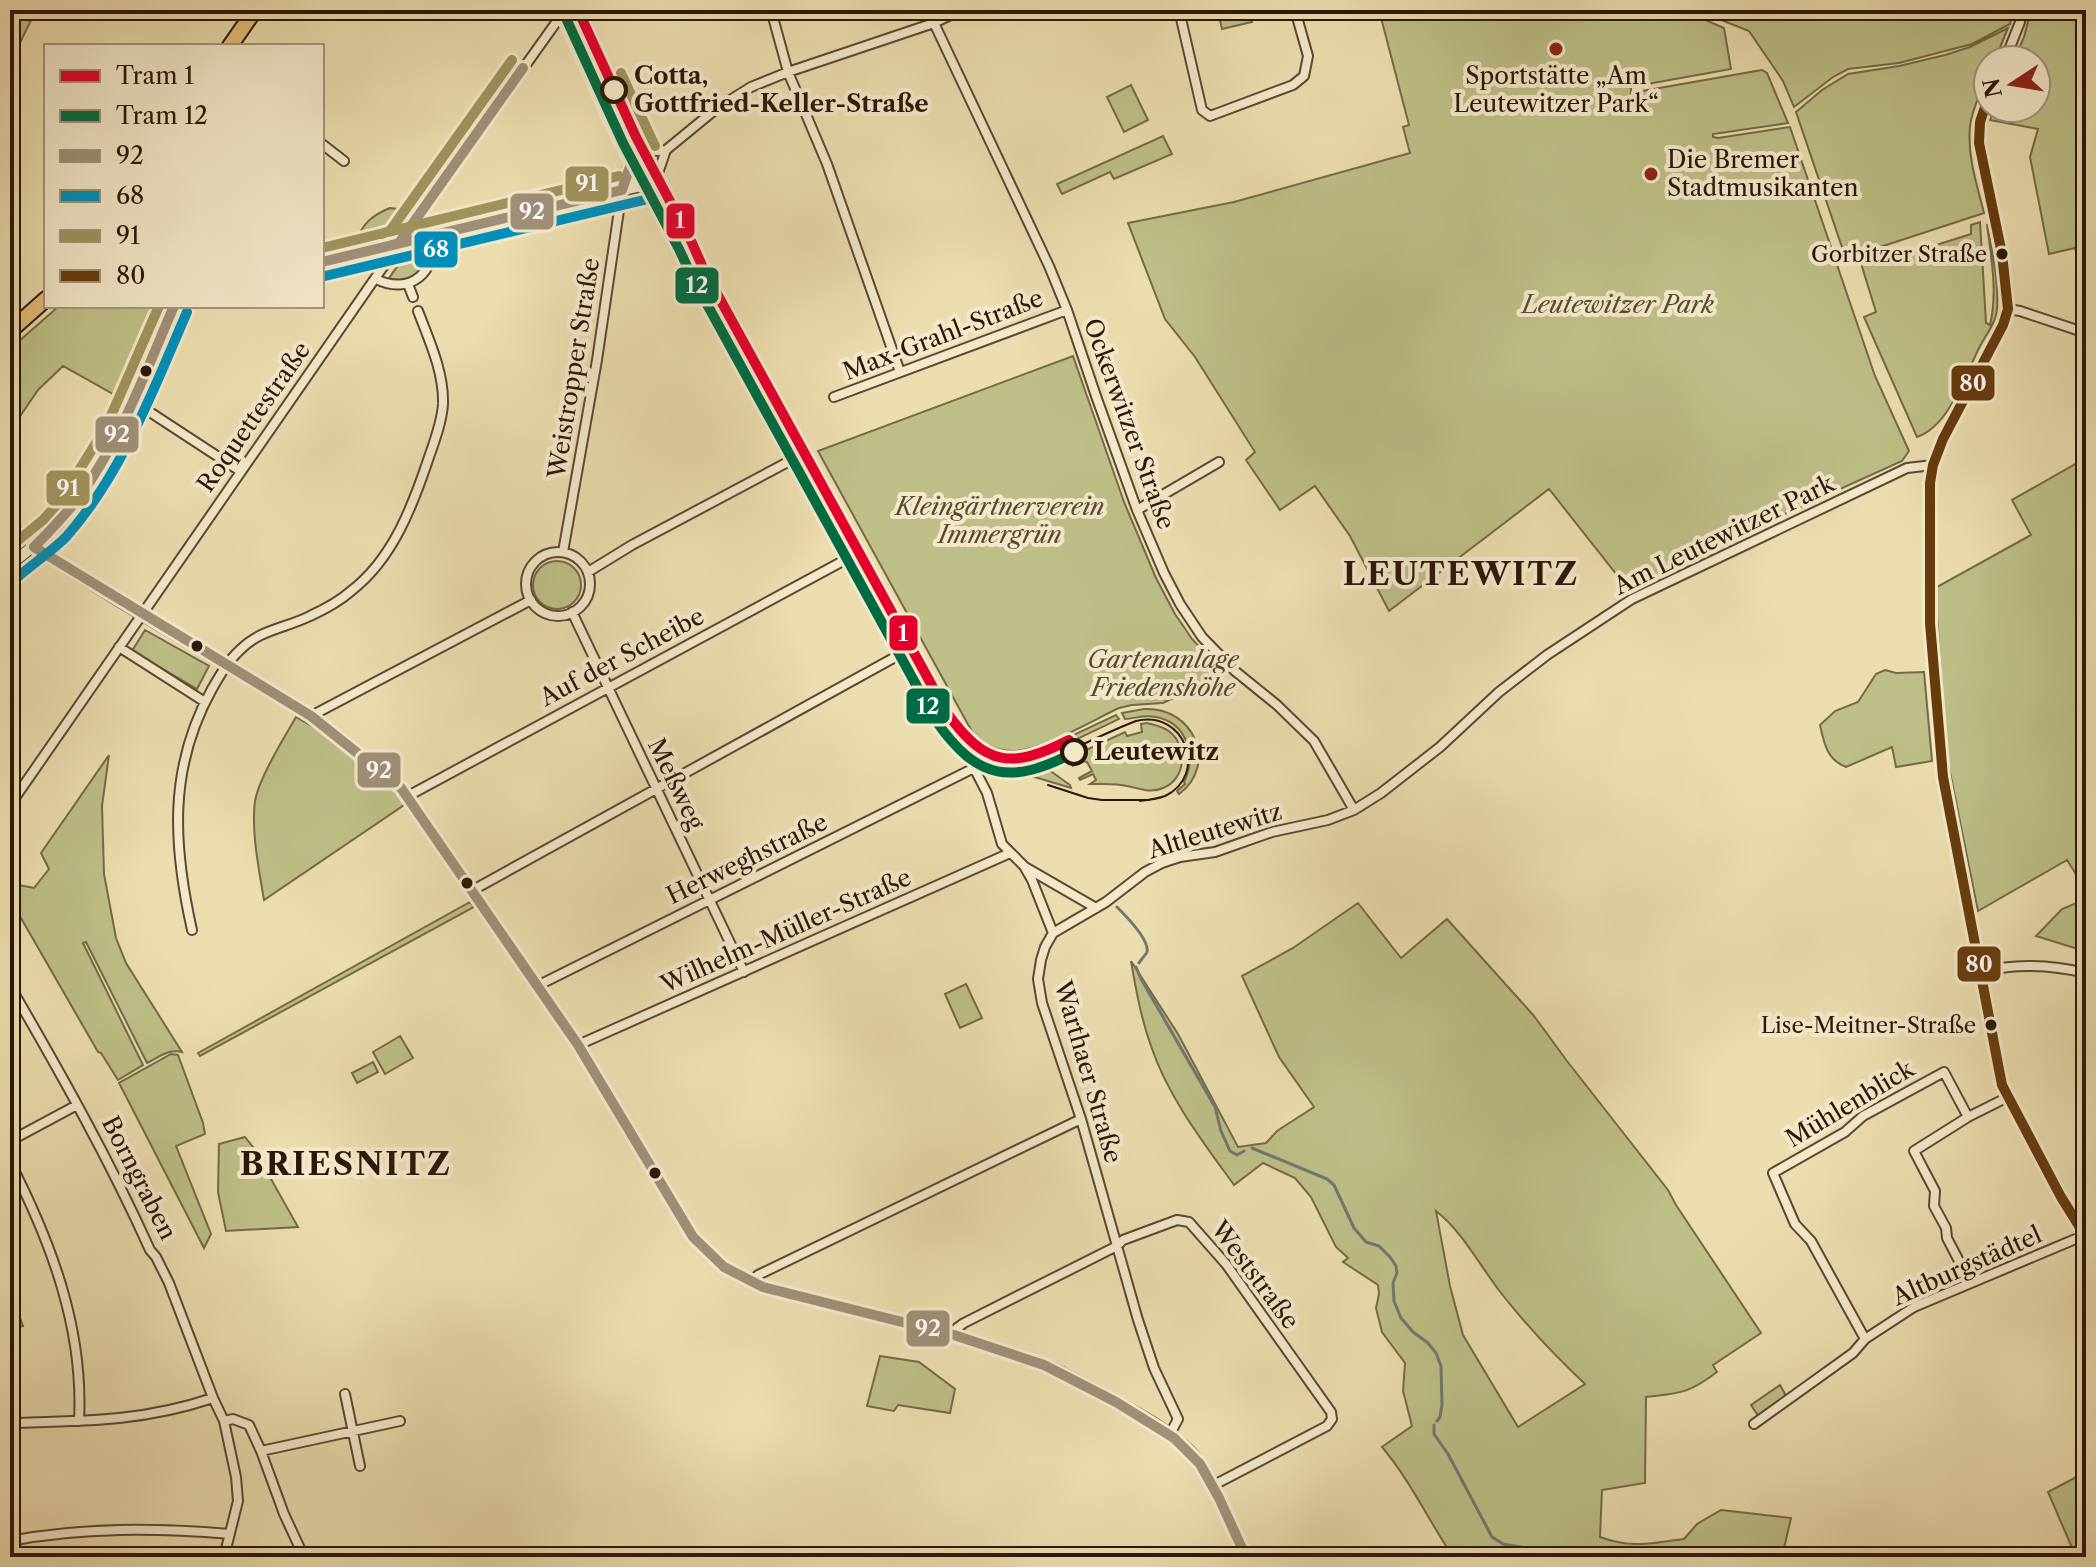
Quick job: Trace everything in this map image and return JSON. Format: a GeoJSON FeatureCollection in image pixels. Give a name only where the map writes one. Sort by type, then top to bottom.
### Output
{"type":"FeatureCollection","features":[{"type":"Feature","properties":{"kind":"main road"},"geometry":{"type":"LineString","coordinates":[[231,44],[255,10]]}},
{"type":"Feature","properties":{"kind":"main road"},"geometry":{"type":"LineString","coordinates":[[10,331],[44,301]]}},
{"type":"Feature","properties":{"kind":"street","name":"Roquettestraße"},"geometry":{"type":"LineString","coordinates":[[10,805],[399,243],[565,10]]}},
{"type":"Feature","properties":{"kind":"street"},"geometry":{"type":"LineString","coordinates":[[576,10],[711,291],[987,793],[1002,844],[1024,866],[1096,908]]}},
{"type":"Feature","properties":{"kind":"street"},"geometry":{"type":"LineString","coordinates":[[771,10],[788,72],[827,164],[900,372]]}},
{"type":"Feature","properties":{"kind":"street","name":"Ockerwitzer Straße"},"geometry":{"type":"LineString","coordinates":[[930,10],[1067,310],[1137,510],[1180,604],[1202,637],[1235,671],[1277,705],[1314,741],[1354,810]]}},
{"type":"Feature","properties":{"kind":"street"},"geometry":{"type":"LineString","coordinates":[[324,262],[641,186],[656,179],[666,150],[716,109],[751,87],[934,23],[961,10]]}},
{"type":"Feature","properties":{"kind":"street"},"geometry":{"type":"LineString","coordinates":[[1179,10],[1202,110],[1210,116],[1293,85],[1304,76],[1308,56],[1295,10]]}},
{"type":"Feature","properties":{"kind":"street"},"geometry":{"type":"LineString","coordinates":[[2011,44],[2022,10]]}},
{"type":"Feature","properties":{"kind":"street"},"geometry":{"type":"LineString","coordinates":[[1980,124],[1979,143],[2002,254],[2008,309],[2003,325],[1943,439],[1933,465],[1929,500],[1929,594],[1939,745],[2002,1085],[2059,1194],[2085,1236]]}},
{"type":"Feature","properties":{"kind":"street"},"geometry":{"type":"LineString","coordinates":[[324,146],[344,161]]}},
{"type":"Feature","properties":{"kind":"street"},"geometry":{"type":"LineString","coordinates":[[622,190],[634,158],[642,152],[666,150]]}},
{"type":"Feature","properties":{"kind":"street","name":"Weistropper Straße"},"geometry":{"type":"LineString","coordinates":[[563,552],[597,360],[622,190]]}},
{"type":"Feature","properties":{"kind":"street"},"geometry":{"type":"LineString","coordinates":[[376,279],[391,286],[408,284],[421,276],[430,264],[434,248],[431,236]]}},
{"type":"Feature","properties":{"kind":"street"},"geometry":{"type":"LineString","coordinates":[[408,284],[413,297]]}},
{"type":"Feature","properties":{"kind":"street"},"geometry":{"type":"LineString","coordinates":[[10,565],[53,530],[71,509],[113,442],[173,308]]}},
{"type":"Feature","properties":{"kind":"street"},"geometry":{"type":"LineString","coordinates":[[2008,309],[2086,333]]}},
{"type":"Feature","properties":{"kind":"street","name":"Max-Grahl-Straße"},"geometry":{"type":"LineString","coordinates":[[834,397],[1067,310]]}},
{"type":"Feature","properties":{"kind":"street"},"geometry":{"type":"LineString","coordinates":[[192,930],[179,856],[180,776],[190,734],[226,665],[239,650],[254,637],[310,616],[351,591],[379,561],[398,533],[415,500],[436,439],[443,406],[438,370],[418,311]]}},
{"type":"Feature","properties":{"kind":"street"},"geometry":{"type":"LineString","coordinates":[[133,401],[240,471]]}},
{"type":"Feature","properties":{"kind":"street"},"geometry":{"type":"LineString","coordinates":[[588,572],[632,545],[801,455]]}},
{"type":"Feature","properties":{"kind":"street"},"geometry":{"type":"LineString","coordinates":[[1137,510],[1219,462]]}},
{"type":"Feature","properties":{"kind":"street","name":"Am Leutewitzer Park"},"geometry":{"type":"LineString","coordinates":[[1354,810],[1440,747],[1499,692],[1547,655],[1632,599],[1907,468],[1933,465]]}},
{"type":"Feature","properties":{"kind":"street"},"geometry":{"type":"LineString","coordinates":[[10,530],[21,533],[34,547],[311,716],[372,763],[408,796],[578,1045],[693,1237],[724,1267],[763,1287],[954,1335],[1062,1373],[1170,1434],[1195,1458],[1246,1557]]}},
{"type":"Feature","properties":{"kind":"street"},"geometry":{"type":"LineString","coordinates":[[551,552],[573,555],[588,572],[589,589],[584,603],[560,616],[537,609],[527,592],[527,576],[532,565],[551,552]]}},
{"type":"Feature","properties":{"kind":"street","name":"Auf der Scheibe"},"geometry":{"type":"LineString","coordinates":[[408,796],[856,554]]}},
{"type":"Feature","properties":{"kind":"street"},"geometry":{"type":"LineString","coordinates":[[311,716],[531,600]]}},
{"type":"Feature","properties":{"kind":"street","name":"Meßweg"},"geometry":{"type":"LineString","coordinates":[[572,612],[744,972]]}},
{"type":"Feature","properties":{"kind":"street"},"geometry":{"type":"LineString","coordinates":[[119,647],[205,702]]}},
{"type":"Feature","properties":{"kind":"street"},"geometry":{"type":"LineString","coordinates":[[473,890],[908,650]]}},
{"type":"Feature","properties":{"kind":"street","name":"Herweghstraße"},"geometry":{"type":"LineString","coordinates":[[537,986],[974,768]]}},
{"type":"Feature","properties":{"kind":"street","name":"Altleutewitz"},"geometry":{"type":"LineString","coordinates":[[1053,933],[1162,863],[1215,852],[1272,832],[1328,820],[1354,810]]}},
{"type":"Feature","properties":{"kind":"street","name":"Wilhelm-Müller-Straße"},"geometry":{"type":"LineString","coordinates":[[578,1045],[1010,853]]}},
{"type":"Feature","properties":{"kind":"street"},"geometry":{"type":"LineString","coordinates":[[1024,866],[1053,933]]}},
{"type":"Feature","properties":{"kind":"street","name":"Warthaer Straße"},"geometry":{"type":"LineString","coordinates":[[1053,933],[1045,947],[1038,979],[1042,1003],[1081,1119],[1138,1320],[1154,1368],[1178,1419],[1170,1434]]}},
{"type":"Feature","properties":{"kind":"street"},"geometry":{"type":"LineString","coordinates":[[1981,972],[2000,967],[2038,967],[2086,973]]}},
{"type":"Feature","properties":{"kind":"street","name":"Borngraben"},"geometry":{"type":"LineString","coordinates":[[10,986],[14,1001],[122,1186],[150,1250],[169,1283],[224,1421],[238,1501],[224,1557]]}},
{"type":"Feature","properties":{"kind":"street","name":"Mühlenblick"},"geometry":{"type":"LineString","coordinates":[[1865,1339],[1811,1241],[1795,1224],[1773,1173],[1845,1132],[1863,1116],[1944,1072],[1968,1117]]}},
{"type":"Feature","properties":{"kind":"street"},"geometry":{"type":"LineString","coordinates":[[1970,1282],[1947,1238],[1946,1228],[1934,1206],[1935,1191],[1914,1151],[1968,1117],[2008,1097]]}},
{"type":"Feature","properties":{"kind":"street"},"geometry":{"type":"LineString","coordinates":[[10,1141],[77,1105]]}},
{"type":"Feature","properties":{"kind":"street"},"geometry":{"type":"LineString","coordinates":[[751,1282],[758,1275],[1081,1119]]}},
{"type":"Feature","properties":{"kind":"street"},"geometry":{"type":"LineString","coordinates":[[10,1162],[39,1221],[59,1274],[78,1371],[79,1421]]}},
{"type":"Feature","properties":{"kind":"street","name":"Weststraße"},"geometry":{"type":"LineString","coordinates":[[954,1335],[964,1323],[1117,1246],[1123,1240],[1177,1220],[1189,1222],[1226,1264],[1331,1412],[1332,1419],[1327,1426],[1212,1486]]}},
{"type":"Feature","properties":{"kind":"street","name":"Altburgstädtel"},"geometry":{"type":"LineString","coordinates":[[1754,1424],[1853,1353],[1865,1339],[1914,1307],[2085,1236]]}},
{"type":"Feature","properties":{"kind":"street"},"geometry":{"type":"LineString","coordinates":[[345,1394],[360,1466]]}},
{"type":"Feature","properties":{"kind":"street"},"geometry":{"type":"LineString","coordinates":[[10,1423],[132,1418],[213,1398]]}},
{"type":"Feature","properties":{"kind":"street"},"geometry":{"type":"LineString","coordinates":[[224,1421],[233,1419],[249,1425],[304,1557]]}},
{"type":"Feature","properties":{"kind":"street"},"geometry":{"type":"LineString","coordinates":[[261,1451],[400,1421]]}},
{"type":"Feature","properties":{"kind":"street"},"geometry":{"type":"LineString","coordinates":[[10,1541],[80,1531],[121,1529],[230,1534]]}},
{"type":"Feature","properties":{"kind":"green space"},"geometry":{"type":"Polygon","coordinates":[[[13,10],[36,10],[10,63],[10,15],[13,10]]]}},
{"type":"Feature","properties":{"kind":"green space"},"geometry":{"type":"Polygon","coordinates":[[[1250,10],[1252,22],[1222,29],[1218,12],[1250,10]]]}},
{"type":"Feature","properties":{"kind":"green space","name":"Leutewitzer Park"},"geometry":{"type":"Polygon","coordinates":[[[1379,10],[1682,10],[1724,28],[1731,69],[1631,85],[1631,93],[1762,70],[1767,73],[1788,123],[1713,134],[1713,137],[1790,127],[1875,376],[1909,451],[1902,461],[1628,589],[1549,489],[1389,611],[1350,536],[1315,486],[1280,510],[1246,460],[1255,452],[1195,357],[1165,319],[1128,223],[1234,202],[1410,153],[1403,127],[1409,125],[1379,10]]]}},
{"type":"Feature","properties":{"kind":"green space"},"geometry":{"type":"Polygon","coordinates":[[[1696,10],[2013,10],[2010,24],[1972,44],[1899,63],[1848,69],[1794,107],[1783,81],[1749,31],[1696,10]]]}},
{"type":"Feature","properties":{"kind":"green space"},"geometry":{"type":"Polygon","coordinates":[[[2031,10],[2086,10],[2086,269],[2082,271],[2075,248],[2049,254],[2030,157],[2038,129],[2011,124],[2052,124],[2052,44],[2021,44],[2031,10]]]}},
{"type":"Feature","properties":{"kind":"green space"},"geometry":{"type":"Polygon","coordinates":[[[2008,28],[2002,44],[1976,44],[2008,28]]]}},
{"type":"Feature","properties":{"kind":"green space"},"geometry":{"type":"Polygon","coordinates":[[[1970,47],[1972,118],[1969,137],[1984,213],[1845,256],[1796,112],[1822,90],[1848,74],[1899,66],[1970,47]]]}},
{"type":"Feature","properties":{"kind":"green space"},"geometry":{"type":"Polygon","coordinates":[[[1131,85],[1148,120],[1124,132],[1107,97],[1131,85]]]}},
{"type":"Feature","properties":{"kind":"green space"},"geometry":{"type":"Polygon","coordinates":[[[1163,136],[1172,154],[1114,179],[1110,172],[1062,194],[1057,184],[1163,136]]]}},
{"type":"Feature","properties":{"kind":"green space"},"geometry":{"type":"Polygon","coordinates":[[[390,208],[406,210],[407,215],[378,237],[357,241],[369,220],[390,208]]]}},
{"type":"Feature","properties":{"kind":"green space"},"geometry":{"type":"Polygon","coordinates":[[[1980,222],[1986,323],[1990,325],[1994,287],[1987,224],[1996,277],[1996,314],[1947,411],[1928,431],[1917,437],[1864,317],[1876,312],[1860,260],[1868,257],[1873,265],[1971,234],[1971,225],[1980,222]]]}},
{"type":"Feature","properties":{"kind":"green space"},"geometry":{"type":"Polygon","coordinates":[[[428,247],[428,255],[417,273],[404,279],[388,280],[405,259],[428,247]]]}},
{"type":"Feature","properties":{"kind":"green space"},"geometry":{"type":"Polygon","coordinates":[[[57,308],[159,308],[122,399],[63,366],[38,390],[10,431],[10,349],[57,308]]]}},
{"type":"Feature","properties":{"kind":"green space","name":"Kleingärtnerverein Immergrün"},"geometry":{"type":"Polygon","coordinates":[[[1073,356],[1124,502],[1156,578],[1192,639],[1224,674],[1163,703],[1119,708],[1037,746],[1024,750],[1002,750],[976,739],[818,451],[1073,356]]]}},
{"type":"Feature","properties":{"kind":"green space"},"geometry":{"type":"Polygon","coordinates":[[[2086,458],[2086,886],[2067,860],[1978,911],[1947,757],[1935,588],[2031,535],[2012,500],[2086,458]]]}},
{"type":"Feature","properties":{"kind":"green space"},"geometry":{"type":"Polygon","coordinates":[[[557,561],[574,568],[581,585],[574,602],[557,609],[540,602],[533,585],[540,568],[557,561]]]}},
{"type":"Feature","properties":{"kind":"green space"},"geometry":{"type":"Polygon","coordinates":[[[145,630],[209,666],[197,689],[132,651],[145,630]]]}},
{"type":"Feature","properties":{"kind":"green space"},"geometry":{"type":"Polygon","coordinates":[[[1885,670],[1896,673],[1924,672],[1932,761],[1896,767],[1892,747],[1846,767],[1830,755],[1820,725],[1835,711],[1858,702],[1876,674],[1885,670]]]}},
{"type":"Feature","properties":{"kind":"green space"},"geometry":{"type":"Polygon","coordinates":[[[1144,709],[1176,717],[1195,739],[1197,768],[1191,782],[1179,794],[1177,791],[1185,784],[1188,772],[1186,742],[1182,733],[1167,720],[1148,716],[1125,719],[1122,713],[1144,709]]]}},
{"type":"Feature","properties":{"kind":"green space"},"geometry":{"type":"Polygon","coordinates":[[[1116,715],[1119,719],[1046,754],[1044,749],[1116,715]]]}},
{"type":"Feature","properties":{"kind":"green space"},"geometry":{"type":"Polygon","coordinates":[[[296,717],[327,734],[394,787],[407,803],[264,900],[255,838],[255,801],[267,770],[296,717]]]}},
{"type":"Feature","properties":{"kind":"green space"},"geometry":{"type":"Polygon","coordinates":[[[1141,724],[1167,730],[1180,746],[1182,762],[1171,784],[1149,791],[1118,784],[1090,784],[1096,780],[1093,774],[1080,780],[1092,771],[1087,762],[1073,766],[1069,758],[1125,732],[1127,736],[1142,732],[1141,724]]]}},
{"type":"Feature","properties":{"kind":"green space"},"geometry":{"type":"Polygon","coordinates":[[[109,755],[102,806],[104,874],[116,938],[126,963],[182,1052],[168,1053],[147,1063],[86,942],[83,943],[143,1065],[118,1080],[98,1052],[10,899],[10,889],[19,885],[34,888],[49,869],[41,853],[109,755]]]}},
{"type":"Feature","properties":{"kind":"green space"},"geometry":{"type":"Polygon","coordinates":[[[1045,767],[1070,785],[1071,788],[1018,772],[1045,767]]]}},
{"type":"Feature","properties":{"kind":"green space"},"geometry":{"type":"Polygon","coordinates":[[[2086,899],[2086,926],[2081,950],[2036,936],[2062,909],[2086,899]]]}},
{"type":"Feature","properties":{"kind":"green space"},"geometry":{"type":"Polygon","coordinates":[[[470,902],[474,907],[200,1056],[198,1053],[470,902]]]}},
{"type":"Feature","properties":{"kind":"green space"},"geometry":{"type":"Polygon","coordinates":[[[1358,903],[1401,958],[1447,919],[1534,1016],[1668,1190],[1761,1333],[1713,1365],[1717,1372],[1691,1389],[1646,1397],[1645,1483],[1602,1490],[1600,1537],[1632,1544],[1684,1539],[1697,1524],[1721,1510],[1791,1518],[1782,1557],[1453,1557],[1382,1447],[1412,1426],[1403,1391],[1405,1363],[1382,1332],[1376,1308],[1378,1285],[1343,1262],[1348,1258],[1336,1247],[1311,1197],[1295,1178],[1263,1163],[1234,1185],[1177,1101],[1158,1065],[1144,1025],[1131,961],[1178,1034],[1238,1147],[1266,1143],[1277,1131],[1314,1107],[1279,1057],[1242,976],[1293,948],[1358,903]],[[1436,1211],[1463,1335],[1518,1427],[1585,1384],[1521,1317],[1446,1219],[1436,1211]]]}},
{"type":"Feature","properties":{"kind":"green space"},"geometry":{"type":"Polygon","coordinates":[[[966,984],[982,1018],[960,1028],[945,994],[966,984]]]}},
{"type":"Feature","properties":{"kind":"green space"},"geometry":{"type":"Polygon","coordinates":[[[400,1036],[413,1058],[385,1074],[373,1052],[400,1036]]]}},
{"type":"Feature","properties":{"kind":"green space"},"geometry":{"type":"Polygon","coordinates":[[[171,1054],[178,1055],[205,1134],[176,1146],[211,1234],[204,1248],[119,1083],[171,1054]]]}},
{"type":"Feature","properties":{"kind":"green space"},"geometry":{"type":"Polygon","coordinates":[[[373,1062],[378,1072],[357,1083],[352,1073],[373,1062]]]}},
{"type":"Feature","properties":{"kind":"green space"},"geometry":{"type":"Polygon","coordinates":[[[245,1137],[298,1227],[226,1231],[218,1192],[219,1144],[245,1137]]]}},
{"type":"Feature","properties":{"kind":"green space"},"geometry":{"type":"Polygon","coordinates":[[[10,1290],[23,1326],[10,1329],[10,1290]]]}},
{"type":"Feature","properties":{"kind":"green space"},"geometry":{"type":"Polygon","coordinates":[[[880,1356],[919,1362],[955,1389],[950,1413],[898,1405],[894,1411],[867,1406],[880,1356]]]}},
{"type":"Feature","properties":{"kind":"green space"},"geometry":{"type":"Polygon","coordinates":[[[1780,1385],[1784,1399],[1759,1417],[1751,1405],[1780,1385]]]}},
{"type":"Feature","properties":{"kind":"green space"},"geometry":{"type":"Polygon","coordinates":[[[2086,1472],[2086,1557],[2076,1557],[2048,1492],[2086,1472]]]}},
{"type":"Feature","properties":{"kind":"waterway"},"geometry":{"type":"LineString","coordinates":[[1117,907],[1145,941],[1147,952],[1139,963]]}},
{"type":"Feature","properties":{"kind":"waterway"},"geometry":{"type":"LineString","coordinates":[[1136,967],[1215,1107],[1230,1151],[1237,1155],[1244,1151]]}},
{"type":"Feature","properties":{"kind":"waterway"},"geometry":{"type":"LineString","coordinates":[[1252,1148],[1327,1179],[1334,1185],[1354,1228],[1366,1242],[1379,1246],[1390,1257],[1396,1266],[1394,1301],[1401,1318],[1428,1343],[1441,1366],[1442,1404],[1437,1421]]}},
{"type":"Feature","properties":{"kind":"waterway"},"geometry":{"type":"LineString","coordinates":[[1434,1425],[1434,1434],[1492,1537],[1503,1544],[1577,1557]]}},
{"type":"Feature","properties":{"kind":"waterway"},"geometry":{"type":"LineString","coordinates":[[1695,1555],[1736,1557]]}},
{"type":"Feature","properties":{"kind":"waterway"},"geometry":{"type":"LineString","coordinates":[[1678,1557],[1686,1556]]}},
{"type":"Feature","properties":{"kind":"tram line","name":"1"},"geometry":{"type":"LineString","coordinates":[[578,10],[636,137],[704,270],[947,713],[974,744],[1001,758],[1031,756],[1069,740]]}},
{"type":"Feature","properties":{"kind":"tram line","name":"12"},"geometry":{"type":"LineString","coordinates":[[565,16],[623,143],[692,277],[936,721],[967,756],[982,766],[998,771],[1014,773],[1033,770],[1075,752]]}},
{"type":"Feature","properties":{"kind":"tram line"},"geometry":{"type":"LineString","coordinates":[[964,736],[990,760],[1015,767],[1056,757],[1136,721],[1153,720],[1167,725],[1178,734],[1185,746],[1188,760],[1186,774],[1178,786],[1165,796],[1140,801]]}},
{"type":"Feature","properties":{"kind":"tram line"},"geometry":{"type":"LineString","coordinates":[[1048,785],[1088,798],[1150,800]]}},
{"type":"Feature","properties":{"kind":"transit line","name":"68"},"geometry":{"type":"LineString","coordinates":[[563,16],[644,186]]}},
{"type":"Feature","properties":{"kind":"transit line","name":"91"},"geometry":{"type":"LineString","coordinates":[[381,234],[390,231],[512,60]]}},
{"type":"Feature","properties":{"kind":"transit line","name":"92"},"geometry":{"type":"LineString","coordinates":[[385,247],[399,243],[523,68]]}},
{"type":"Feature","properties":{"kind":"transit line","name":"91"},"geometry":{"type":"LineString","coordinates":[[621,73],[655,146]]}},
{"type":"Feature","properties":{"kind":"transit line","name":"92"},"geometry":{"type":"LineString","coordinates":[[324,262],[622,190],[631,164],[642,152],[608,79]]}},
{"type":"Feature","properties":{"kind":"transit line","name":"80"},"geometry":{"type":"LineString","coordinates":[[1980,124],[1979,143],[2002,254],[2008,309],[2003,325],[1943,439],[1930,483],[1930,623],[1943,777],[2002,1085],[2061,1197],[2086,1237]]}},
{"type":"Feature","properties":{"kind":"transit line","name":"91"},"geometry":{"type":"LineString","coordinates":[[324,248],[619,176]]}},
{"type":"Feature","properties":{"kind":"transit line","name":"68"},"geometry":{"type":"LineString","coordinates":[[325,276],[644,200],[662,192]]}},
{"type":"Feature","properties":{"kind":"transit line","name":"91"},"geometry":{"type":"LineString","coordinates":[[10,547],[43,520],[60,501],[101,435],[158,308]]}},
{"type":"Feature","properties":{"kind":"transit line","name":"92"},"geometry":{"type":"LineString","coordinates":[[34,547],[80,496],[95,474],[132,404],[173,308]]}},
{"type":"Feature","properties":{"kind":"transit line","name":"68"},"geometry":{"type":"LineString","coordinates":[[19,576],[66,537],[104,486],[149,400],[187,312]]}},
{"type":"Feature","properties":{"kind":"transit line","name":"92"},"geometry":{"type":"LineString","coordinates":[[34,547],[311,716],[401,788],[578,1045],[693,1237],[724,1267],[763,1287],[954,1335],[1044,1365],[1116,1402],[1174,1438],[1200,1464],[1246,1557]]}},
{"type":"Feature","properties":{"kind":"place","name":"Sportstätte „Am Leutewitzer Park“"},"geometry":{"type":"Point","coordinates":[1556,49]}},
{"type":"Feature","properties":{"kind":"place","name":"Cotta, Gottfried-Keller-Straße"},"geometry":{"type":"Point","coordinates":[614,90]}},
{"type":"Feature","properties":{"kind":"place","name":"Die Bremer Stadtmusikanten"},"geometry":{"type":"Point","coordinates":[1651,174]}},
{"type":"Feature","properties":{"kind":"place","name":"Gorbitzer Straße"},"geometry":{"type":"Point","coordinates":[2002,254]}},
{"type":"Feature","properties":{"kind":"place","name":"Leutewitz"},"geometry":{"type":"Point","coordinates":[1074,752]}},
{"type":"Feature","properties":{"kind":"place","name":"Lise-Meitner-Straße"},"geometry":{"type":"Point","coordinates":[1991,1025]}},
{"type":"Feature","properties":{"kind":"district","name":"LEUTEWITZ"},"geometry":{"type":"Point","coordinates":[1461,574]}},
{"type":"Feature","properties":{"kind":"district","name":"BRIESNITZ"},"geometry":{"type":"Point","coordinates":[346,1164]}},
{"type":"Feature","properties":{"kind":"park label","name":"Gartenanlage Friedenshöhe"},"geometry":{"type":"Point","coordinates":[1163,674]}}]}
